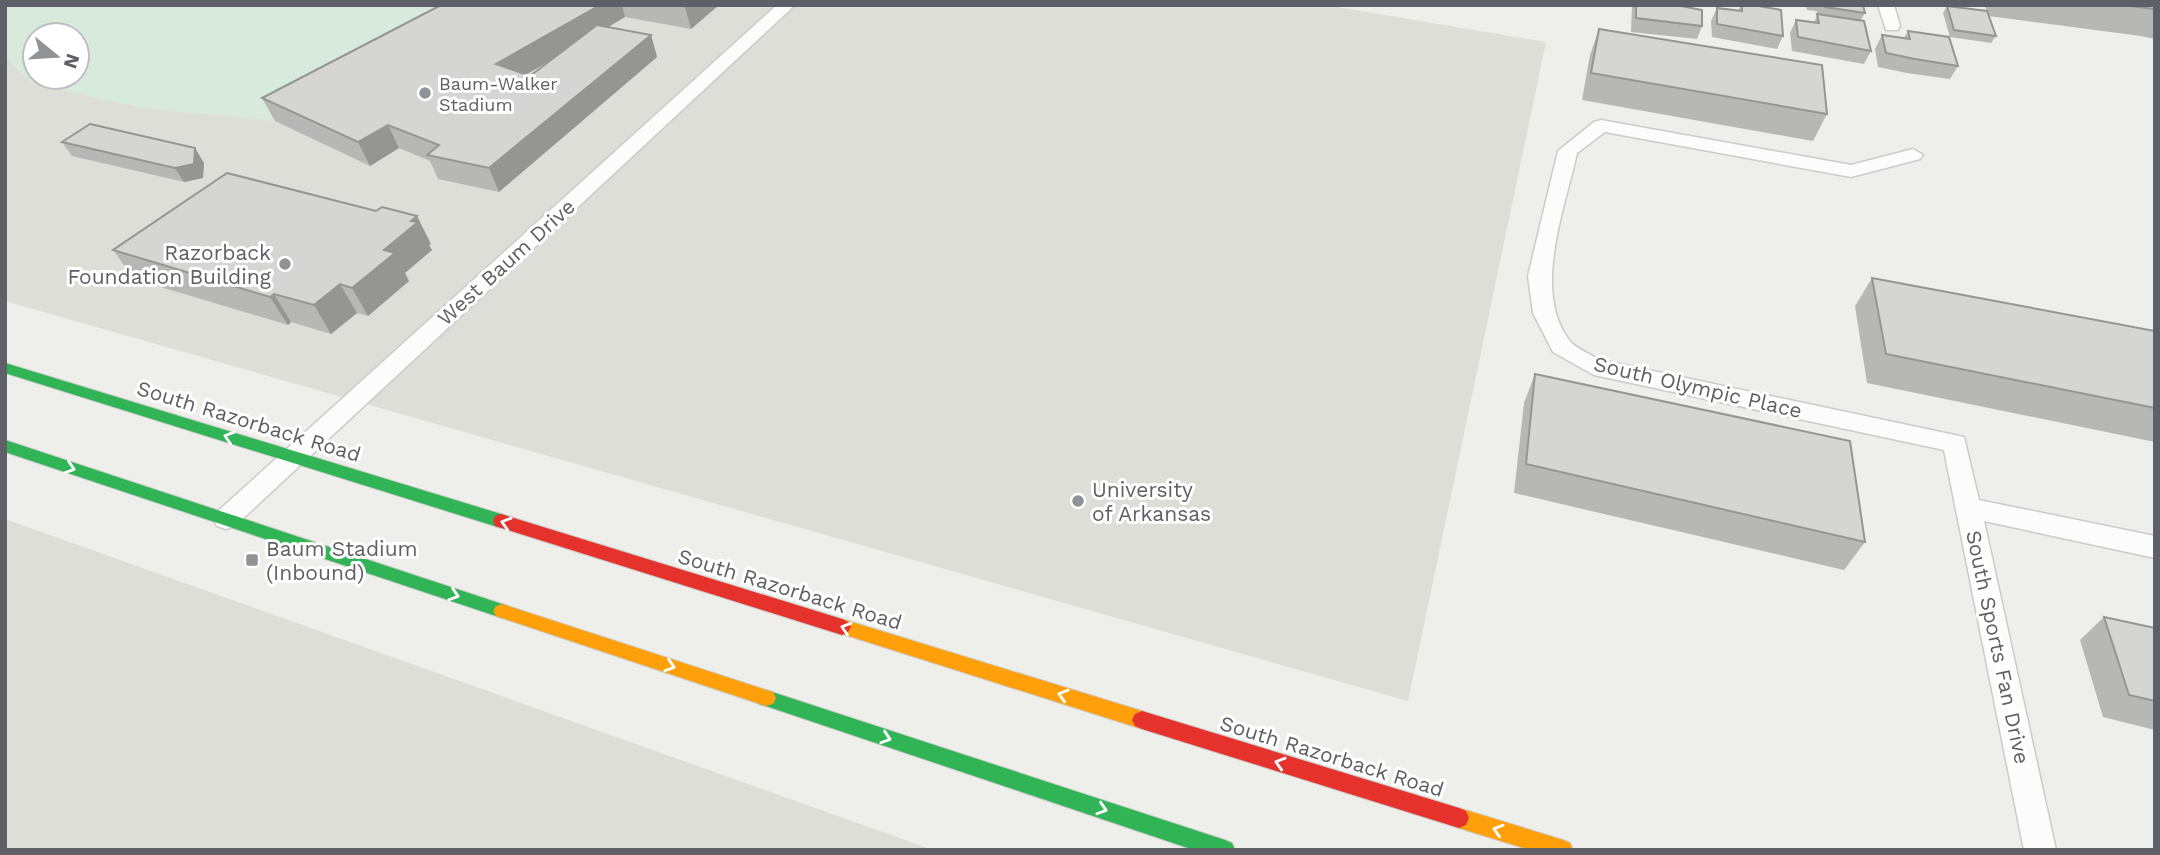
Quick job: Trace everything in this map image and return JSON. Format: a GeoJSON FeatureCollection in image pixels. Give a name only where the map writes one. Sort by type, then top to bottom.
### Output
{"type":"FeatureCollection","features":[{"type":"Feature","properties":{"kind":"main road","name":"South Razorback Road"},"geometry":{"type":"LineString","coordinates":[[5,368],[1563,850]]}},
{"type":"Feature","properties":{"kind":"main road"},"geometry":{"type":"LineString","coordinates":[[5,446],[1225,850]]}},
{"type":"Feature","properties":{"kind":"lane","name":"West Baum Drive"},"geometry":{"type":"LineString","coordinates":[[226,519],[787,5]]}},
{"type":"Feature","properties":{"kind":"lane"},"geometry":{"type":"LineString","coordinates":[[1886,5],[1892,26]]}},
{"type":"Feature","properties":{"kind":"lane","name":"South Olympic Place"},"geometry":{"type":"LineString","coordinates":[[1913,155],[1852,171],[1601,126],[1567,151],[1539,276],[1544,313],[1561,346],[1594,367],[1955,443],[1968,508]]}},
{"type":"Feature","properties":{"kind":"lane","name":"South Sports Fan Drive"},"geometry":{"type":"LineString","coordinates":[[2040,850],[1968,508],[2155,547]]}},
{"type":"Feature","properties":{"kind":"shaded area","name":"University of Arkansas"},"geometry":{"type":"Polygon","coordinates":[[[5,5],[1325,5],[1546,42],[1408,701],[5,301],[5,5]]]}},
{"type":"Feature","properties":{"kind":"shaded area"},"geometry":{"type":"Polygon","coordinates":[[[5,519],[933,850],[5,850],[5,519]]]}},
{"type":"Feature","properties":{"kind":"green space"},"geometry":{"type":"Polygon","coordinates":[[[5,5],[492,5],[275,121],[141,108],[65,91],[91,91],[91,21],[21,21],[21,72],[5,57],[5,5]]]}},
{"type":"Feature","properties":{"kind":"building","name":"Baum-Walker Stadium"},"geometry":{"type":"Polygon","coordinates":[[[441,5],[600,5],[496,64],[530,76],[597,25],[651,35],[489,168],[427,155],[439,145],[388,125],[358,142],[262,98],[441,5]]]}},
{"type":"Feature","properties":{"kind":"building"},"geometry":{"type":"Polygon","coordinates":[[[1636,5],[1681,5],[1702,10],[1702,26],[1636,18],[1636,5]]]}},
{"type":"Feature","properties":{"kind":"building"},"geometry":{"type":"Polygon","coordinates":[[[1742,5],[1781,10],[1783,36],[1717,24],[1717,8],[1742,11],[1742,5]]]}},
{"type":"Feature","properties":{"kind":"building"},"geometry":{"type":"Polygon","coordinates":[[[1824,5],[1863,5],[1865,13],[1825,7],[1824,5]]]}},
{"type":"Feature","properties":{"kind":"building"},"geometry":{"type":"Polygon","coordinates":[[[2123,5],[2155,5],[2155,9],[2123,5]]]}},
{"type":"Feature","properties":{"kind":"building"},"geometry":{"type":"Polygon","coordinates":[[[1947,6],[1987,11],[1996,36],[1954,30],[1947,6]]]}},
{"type":"Feature","properties":{"kind":"building"},"geometry":{"type":"Polygon","coordinates":[[[1817,14],[1864,21],[1871,51],[1798,37],[1796,20],[1819,23],[1817,14]]]}},
{"type":"Feature","properties":{"kind":"building"},"geometry":{"type":"Polygon","coordinates":[[[1599,29],[1822,65],[1827,114],[1591,73],[1599,29]]]}},
{"type":"Feature","properties":{"kind":"building"},"geometry":{"type":"Polygon","coordinates":[[[1908,31],[1949,37],[1958,66],[1886,53],[1882,35],[1910,39],[1908,31]]]}},
{"type":"Feature","properties":{"kind":"building"},"geometry":{"type":"Polygon","coordinates":[[[90,124],[195,148],[194,164],[175,168],[62,142],[90,124]]]}},
{"type":"Feature","properties":{"kind":"building","name":"Razorback Foundation Building"},"geometry":{"type":"Polygon","coordinates":[[[227,173],[376,211],[382,207],[417,216],[411,221],[418,222],[384,250],[395,253],[352,288],[340,284],[314,305],[274,294],[270,297],[113,250],[227,173]]]}},
{"type":"Feature","properties":{"kind":"building"},"geometry":{"type":"Polygon","coordinates":[[[1872,278],[2155,331],[2155,408],[1886,354],[1872,278]]]}},
{"type":"Feature","properties":{"kind":"building"},"geometry":{"type":"Polygon","coordinates":[[[1535,374],[1850,441],[1865,542],[1526,464],[1535,374]]]}},
{"type":"Feature","properties":{"kind":"building"},"geometry":{"type":"Polygon","coordinates":[[[2104,617],[2155,628],[2155,701],[2129,695],[2104,617]]]}},
{"type":"Feature","properties":{"kind":"traffic: fast"},"geometry":{"type":"LineString","coordinates":[[5,368],[501,521]]}},
{"type":"Feature","properties":{"kind":"traffic: fast"},"geometry":{"type":"LineString","coordinates":[[5,446],[502,611]]}},
{"type":"Feature","properties":{"kind":"traffic: fast"},"geometry":{"type":"LineString","coordinates":[[766,698],[1225,850]]}},
{"type":"Feature","properties":{"kind":"traffic: slow"},"geometry":{"type":"LineString","coordinates":[[502,611],[766,698]]}},
{"type":"Feature","properties":{"kind":"traffic: slow"},"geometry":{"type":"LineString","coordinates":[[842,627],[1142,720]]}},
{"type":"Feature","properties":{"kind":"traffic: slow"},"geometry":{"type":"LineString","coordinates":[[1459,818],[1563,850]]}},
{"type":"Feature","properties":{"kind":"traffic: jam"},"geometry":{"type":"LineString","coordinates":[[501,521],[842,627]]}},
{"type":"Feature","properties":{"kind":"traffic: jam"},"geometry":{"type":"LineString","coordinates":[[1142,720],[1459,818]]}},
{"type":"Feature","properties":{"kind":"place","name":"Baum-Walker Stadium"},"geometry":{"type":"Point","coordinates":[425,93]}},
{"type":"Feature","properties":{"kind":"place","name":"Razorback Foundation Building"},"geometry":{"type":"Point","coordinates":[285,264]}},
{"type":"Feature","properties":{"kind":"place","name":"University of Arkansas"},"geometry":{"type":"Point","coordinates":[1078,501]}},
{"type":"Feature","properties":{"kind":"place","name":"Baum Stadium (Inbound)"},"geometry":{"type":"Point","coordinates":[252,560]}}]}
